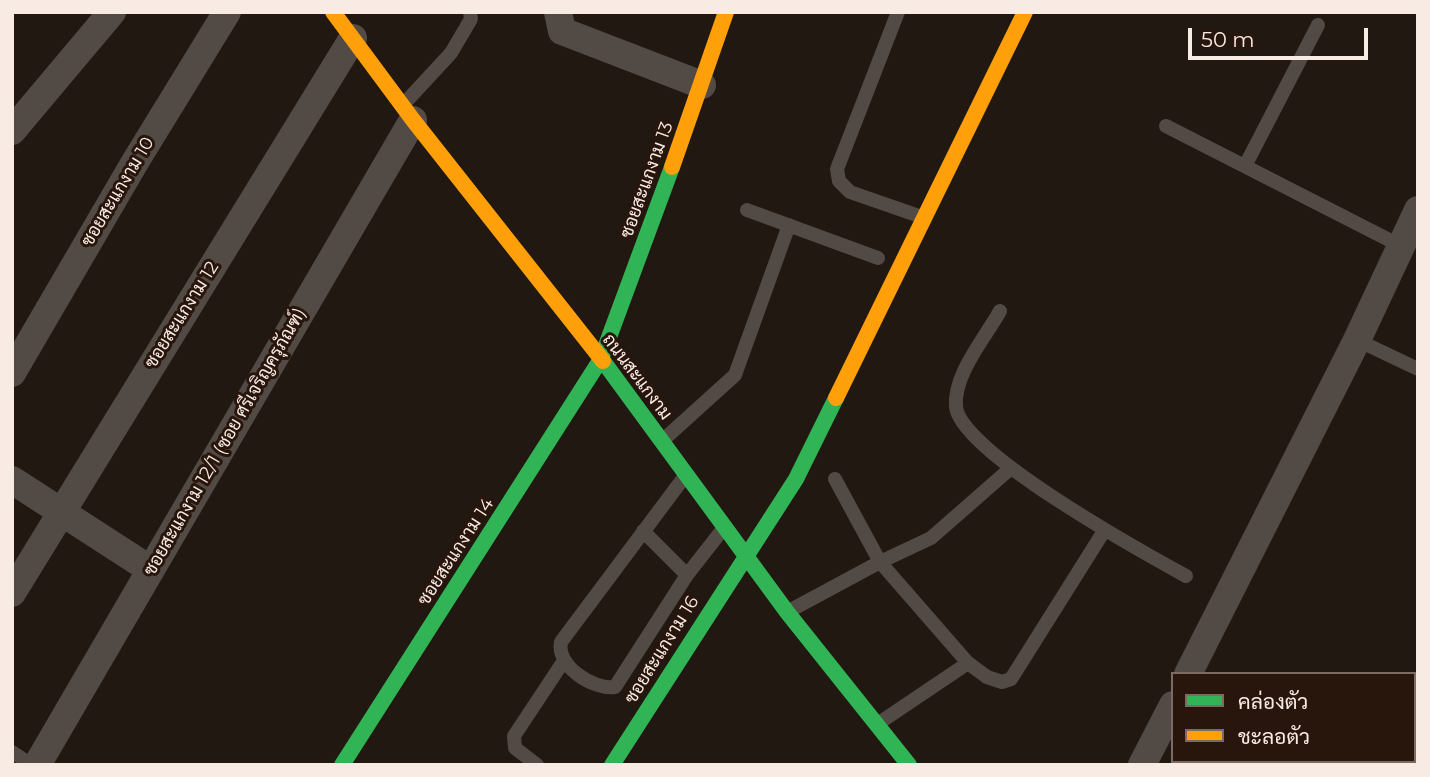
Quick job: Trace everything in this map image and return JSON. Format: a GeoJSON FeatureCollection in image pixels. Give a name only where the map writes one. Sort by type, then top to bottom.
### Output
{"type":"FeatureCollection","features":[{"type":"Feature","properties":{"kind":"street"},"geometry":{"type":"LineString","coordinates":[[12,131],[112,12]]}},
{"type":"Feature","properties":{"kind":"street","name":"ซอยสะแกงาม 10"},"geometry":{"type":"LineString","coordinates":[[12,373],[135,162],[227,12]]}},
{"type":"Feature","properties":{"kind":"street","name":"ถนนสะแกงาม"},"geometry":{"type":"LineString","coordinates":[[334,12],[408,113],[601,359],[744,555],[891,749]]}},
{"type":"Feature","properties":{"kind":"street"},"geometry":{"type":"LineString","coordinates":[[558,12],[562,31],[702,85]]}},
{"type":"Feature","properties":{"kind":"street","name":"ซอยสะแกงาม 13"},"geometry":{"type":"LineString","coordinates":[[601,359],[702,85],[726,12]]}},
{"type":"Feature","properties":{"kind":"street","name":"ซอยสะแกงาม 16"},"geometry":{"type":"LineString","coordinates":[[612,765],[744,555],[796,478],[1025,12]]}},
{"type":"Feature","properties":{"kind":"street","name":"ซอยสะแกงาม 12"},"geometry":{"type":"LineString","coordinates":[[12,593],[353,38]]}},
{"type":"Feature","properties":{"kind":"street","name":"ซอยสะแกงาม 12/1 (ซอย ศรีเจริญครุภัณฑ์)"},"geometry":{"type":"LineString","coordinates":[[35,765],[151,570],[408,113]]}},
{"type":"Feature","properties":{"kind":"street"},"geometry":{"type":"LineString","coordinates":[[1189,672],[1357,340],[1418,210]]}},
{"type":"Feature","properties":{"kind":"street","name":"ซอยสะแกงาม 14"},"geometry":{"type":"LineString","coordinates":[[342,765],[601,359]]}},
{"type":"Feature","properties":{"kind":"street"},"geometry":{"type":"LineString","coordinates":[[12,480],[151,570]]}},
{"type":"Feature","properties":{"kind":"street"},"geometry":{"type":"LineString","coordinates":[[1142,765],[1171,709]]}},
{"type":"Feature","properties":{"kind":"lane"},"geometry":{"type":"LineString","coordinates":[[408,113],[451,53],[471,19],[470,12]]}},
{"type":"Feature","properties":{"kind":"lane"},"geometry":{"type":"LineString","coordinates":[[898,12],[838,169],[839,181],[850,192],[924,218]]}},
{"type":"Feature","properties":{"kind":"lane"},"geometry":{"type":"LineString","coordinates":[[1245,166],[1318,25]]}},
{"type":"Feature","properties":{"kind":"lane"},"geometry":{"type":"LineString","coordinates":[[1166,126],[1401,246]]}},
{"type":"Feature","properties":{"kind":"lane"},"geometry":{"type":"LineString","coordinates":[[747,210],[878,258]]}},
{"type":"Feature","properties":{"kind":"lane"},"geometry":{"type":"LineString","coordinates":[[662,442],[735,375],[789,225]]}},
{"type":"Feature","properties":{"kind":"lane"},"geometry":{"type":"LineString","coordinates":[[1000,311],[957,389],[956,408],[961,423],[1011,468],[1104,531],[1186,576]]}},
{"type":"Feature","properties":{"kind":"lane"},"geometry":{"type":"LineString","coordinates":[[1357,340],[1418,369]]}},
{"type":"Feature","properties":{"kind":"lane"},"geometry":{"type":"LineString","coordinates":[[788,611],[931,538],[1011,468]]}},
{"type":"Feature","properties":{"kind":"lane"},"geometry":{"type":"LineString","coordinates":[[685,475],[561,642],[559,652],[563,662],[596,686],[615,687],[687,575],[724,528]]}},
{"type":"Feature","properties":{"kind":"lane"},"geometry":{"type":"LineString","coordinates":[[835,478],[880,562],[968,663],[987,677],[1002,682],[1011,679],[1104,531]]}},
{"type":"Feature","properties":{"kind":"lane"},"geometry":{"type":"LineString","coordinates":[[643,531],[687,575]]}},
{"type":"Feature","properties":{"kind":"lane"},"geometry":{"type":"LineString","coordinates":[[537,765],[515,748],[514,736],[563,662]]}},
{"type":"Feature","properties":{"kind":"lane"},"geometry":{"type":"LineString","coordinates":[[891,749],[968,663]]}},
{"type":"Feature","properties":{"kind":"lane"},"geometry":{"type":"LineString","coordinates":[[12,752],[35,765]]}},
{"type":"Feature","properties":{"kind":"traffic: fast"},"geometry":{"type":"LineString","coordinates":[[342,765],[601,359],[672,167]]}},
{"type":"Feature","properties":{"kind":"traffic: fast"},"geometry":{"type":"LineString","coordinates":[[603,361],[787,612],[909,765]]}},
{"type":"Feature","properties":{"kind":"traffic: fast"},"geometry":{"type":"LineString","coordinates":[[612,765],[796,479],[836,398]]}},
{"type":"Feature","properties":{"kind":"traffic: slow"},"geometry":{"type":"LineString","coordinates":[[333,12],[413,120],[603,361]]}},
{"type":"Feature","properties":{"kind":"traffic: slow"},"geometry":{"type":"LineString","coordinates":[[672,167],[726,12]]}},
{"type":"Feature","properties":{"kind":"traffic: slow"},"geometry":{"type":"LineString","coordinates":[[836,398],[1025,12]]}}]}
